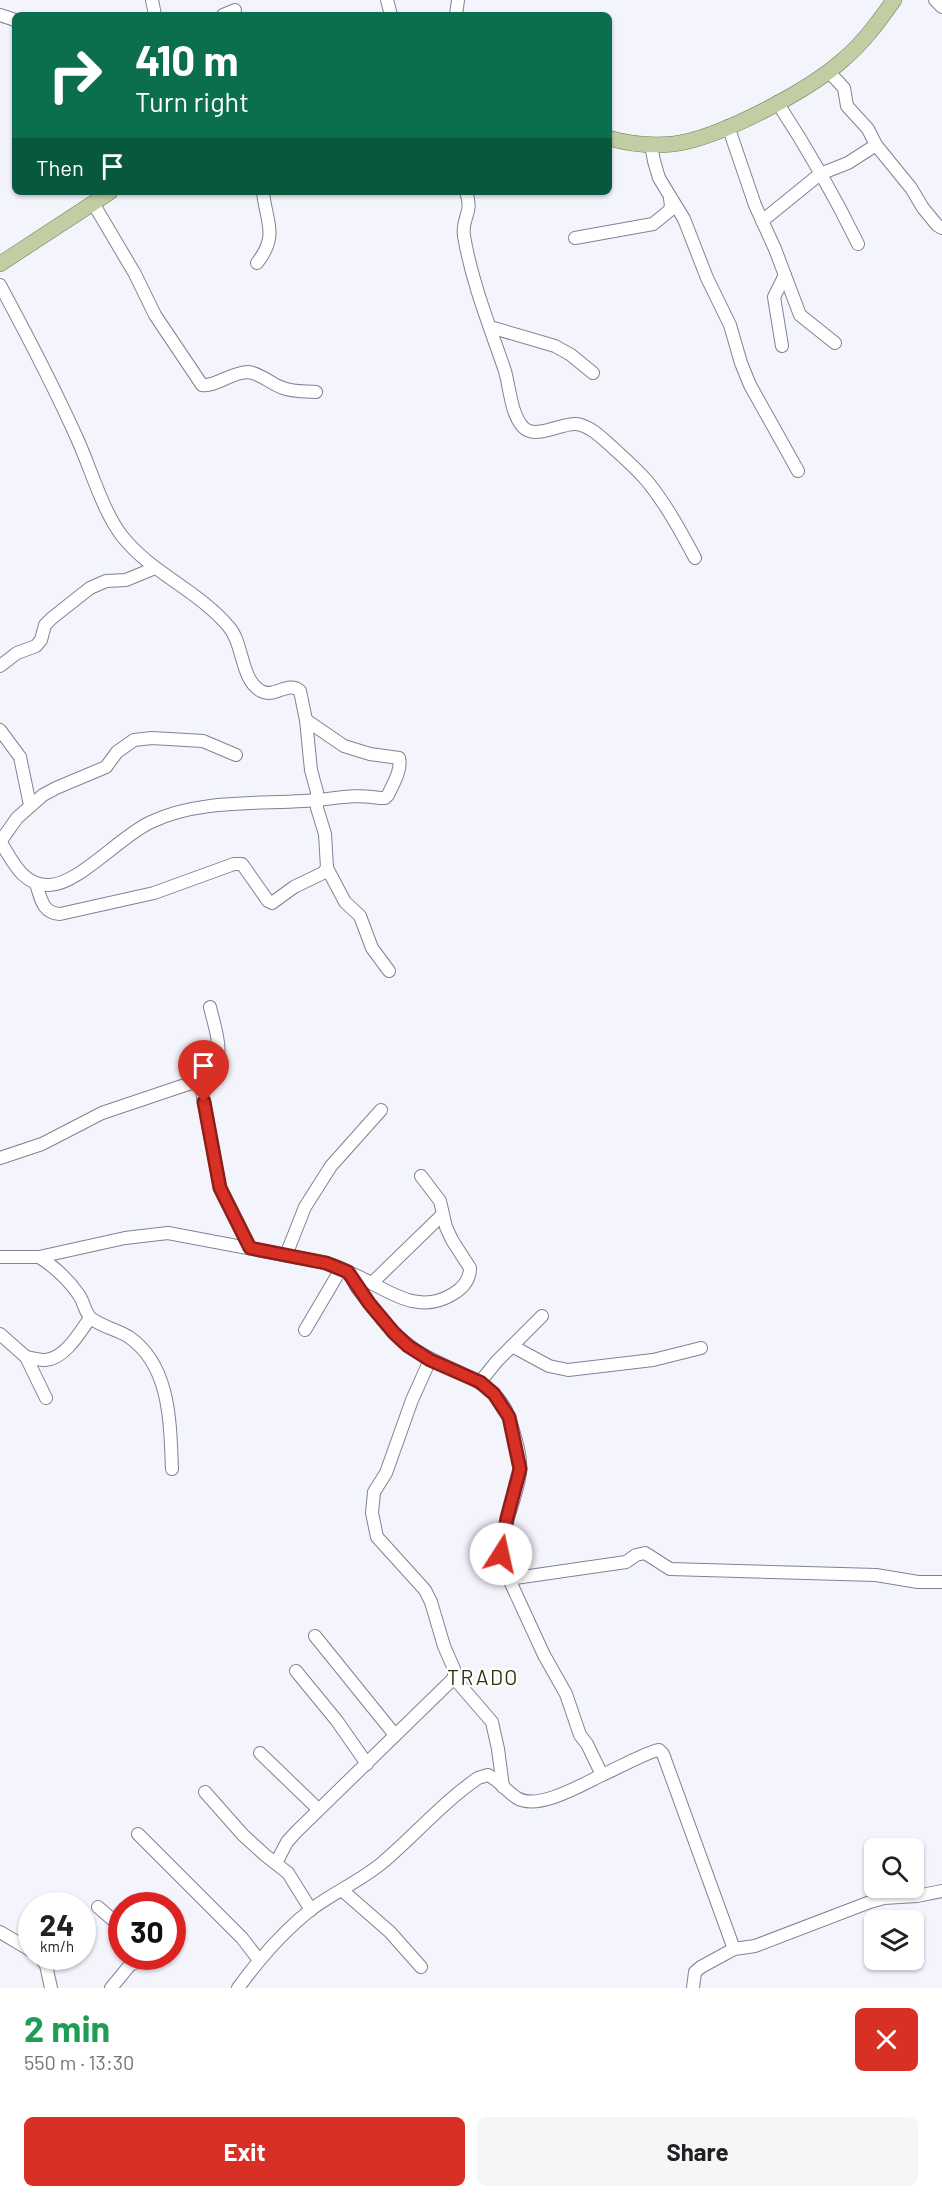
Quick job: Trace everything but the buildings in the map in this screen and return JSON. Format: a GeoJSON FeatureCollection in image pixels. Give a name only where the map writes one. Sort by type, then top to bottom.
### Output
{"type":"FeatureCollection","features":[{"type":"Feature","properties":{"kind":"main road"},"geometry":{"type":"LineString","coordinates":[[612,138],[651,145],[688,141],[728,126],[777,102],[829,72],[857,48],[894,0]]}},
{"type":"Feature","properties":{"kind":"main road"},"geometry":{"type":"LineString","coordinates":[[0,264],[106,195]]}},
{"type":"Feature","properties":{"kind":"street"},"geometry":{"type":"LineString","coordinates":[[935,0],[942,7]]}},
{"type":"Feature","properties":{"kind":"street"},"geometry":{"type":"LineString","coordinates":[[230,12],[235,10]]}},
{"type":"Feature","properties":{"kind":"street"},"geometry":{"type":"LineString","coordinates":[[829,72],[844,88],[847,106],[868,129],[876,145],[911,188],[923,208],[942,228]]}},
{"type":"Feature","properties":{"kind":"street"},"geometry":{"type":"LineString","coordinates":[[777,102],[842,211],[858,244]]}},
{"type":"Feature","properties":{"kind":"street"},"geometry":{"type":"LineString","coordinates":[[728,126],[755,205],[800,315],[835,343]]}},
{"type":"Feature","properties":{"kind":"street"},"geometry":{"type":"LineString","coordinates":[[651,145],[659,178],[684,219],[706,278],[730,325],[750,385],[798,471]]}},
{"type":"Feature","properties":{"kind":"street"},"geometry":{"type":"LineString","coordinates":[[762,221],[820,174],[848,163],[876,145]]}},
{"type":"Feature","properties":{"kind":"street"},"geometry":{"type":"LineString","coordinates":[[257,263],[265,253],[270,232],[264,195]]}},
{"type":"Feature","properties":{"kind":"street"},"geometry":{"type":"LineString","coordinates":[[467,195],[470,206],[463,228],[464,236],[481,303],[506,374],[516,415],[526,430],[533,432],[576,424],[601,437],[648,482],[678,527],[695,558]]}},
{"type":"Feature","properties":{"kind":"street"},"geometry":{"type":"LineString","coordinates":[[575,238],[653,224],[669,211],[670,198]]}},
{"type":"Feature","properties":{"kind":"street"},"geometry":{"type":"LineString","coordinates":[[93,204],[130,265],[152,310],[202,385],[209,385],[245,372],[253,373],[269,383],[290,391],[316,392]]}},
{"type":"Feature","properties":{"kind":"street"},"geometry":{"type":"LineString","coordinates":[[782,346],[774,297],[785,275]]}},
{"type":"Feature","properties":{"kind":"street"},"geometry":{"type":"LineString","coordinates":[[0,285],[66,416],[115,525],[130,546],[155,568],[199,598],[234,632],[249,676],[261,691],[267,693],[292,687],[300,691],[306,720],[311,770],[317,792],[316,800],[326,834],[327,868],[345,902],[360,916],[372,948],[389,971]]}},
{"type":"Feature","properties":{"kind":"street"},"geometry":{"type":"LineString","coordinates":[[490,327],[555,346],[572,355],[593,373]]}},
{"type":"Feature","properties":{"kind":"street"},"geometry":{"type":"LineString","coordinates":[[0,666],[17,653],[36,646],[41,640],[45,625],[90,588],[106,581],[126,580],[155,568]]}},
{"type":"Feature","properties":{"kind":"street"},"geometry":{"type":"LineString","coordinates":[[236,754],[203,741],[140,737],[125,745],[106,767],[56,788],[30,805],[0,842],[23,876],[36,884],[46,886],[66,881],[80,873],[129,834],[152,821],[176,813],[231,805],[316,800],[348,795],[385,798],[388,795],[401,761],[396,756],[370,754],[344,746],[306,720]]}},
{"type":"Feature","properties":{"kind":"street"},"geometry":{"type":"LineString","coordinates":[[0,730],[20,757],[30,805]]}},
{"type":"Feature","properties":{"kind":"street"},"geometry":{"type":"LineString","coordinates":[[36,884],[45,909],[51,914],[60,914],[154,893],[234,864],[242,864],[268,901],[272,903],[294,887],[323,873],[327,868]]}},
{"type":"Feature","properties":{"kind":"street"},"geometry":{"type":"LineString","coordinates":[[0,1158],[42,1144],[102,1113],[209,1075],[220,1052],[210,1006]]}},
{"type":"Feature","properties":{"kind":"street"},"geometry":{"type":"LineString","coordinates":[[200,1080],[220,1188],[250,1248]]}},
{"type":"Feature","properties":{"kind":"street"},"geometry":{"type":"LineString","coordinates":[[286,1255],[305,1206],[331,1166],[381,1110]]}},
{"type":"Feature","properties":{"kind":"street"},"geometry":{"type":"LineString","coordinates":[[0,1257],[39,1257],[148,1234],[168,1233],[326,1263],[407,1301],[422,1303],[442,1299],[462,1288],[468,1280],[470,1268],[452,1240],[442,1215],[440,1201],[421,1176]]}},
{"type":"Feature","properties":{"kind":"street"},"geometry":{"type":"LineString","coordinates":[[372,1283],[442,1215]]}},
{"type":"Feature","properties":{"kind":"street"},"geometry":{"type":"LineString","coordinates":[[39,1257],[56,1267],[79,1296],[90,1318],[131,1338],[158,1371],[170,1417],[172,1469]]}},
{"type":"Feature","properties":{"kind":"street"},"geometry":{"type":"LineString","coordinates":[[305,1330],[344,1271]]}},
{"type":"Feature","properties":{"kind":"street"},"geometry":{"type":"LineString","coordinates":[[344,1271],[394,1333],[408,1346],[430,1360],[480,1382],[494,1394],[507,1411],[519,1459],[519,1482],[507,1518],[501,1554],[508,1580],[544,1655],[566,1694],[575,1724],[602,1775]]}},
{"type":"Feature","properties":{"kind":"street"},"geometry":{"type":"LineString","coordinates":[[480,1382],[542,1316]]}},
{"type":"Feature","properties":{"kind":"street"},"geometry":{"type":"LineString","coordinates":[[26,1357],[45,1360],[55,1357],[69,1345],[90,1318]]}},
{"type":"Feature","properties":{"kind":"street"},"geometry":{"type":"LineString","coordinates":[[0,1334],[26,1357],[46,1398]]}},
{"type":"Feature","properties":{"kind":"street"},"geometry":{"type":"LineString","coordinates":[[512,1346],[549,1366],[568,1370],[653,1360],[701,1348]]}},
{"type":"Feature","properties":{"kind":"street"},"geometry":{"type":"LineString","coordinates":[[430,1360],[408,1409],[386,1473],[374,1492],[372,1513],[377,1537],[424,1590],[431,1602],[444,1646],[454,1669],[454,1678],[492,1722],[503,1787]]}},
{"type":"Feature","properties":{"kind":"street"},"geometry":{"type":"LineString","coordinates":[[508,1580],[626,1562],[636,1555],[645,1553],[670,1569],[876,1575],[918,1582],[942,1582]]}},
{"type":"Feature","properties":{"kind":"street"},"geometry":{"type":"LineString","coordinates":[[315,1636],[395,1735]]}},
{"type":"Feature","properties":{"kind":"street"},"geometry":{"type":"LineString","coordinates":[[296,1671],[337,1721],[367,1764]]}},
{"type":"Feature","properties":{"kind":"street"},"geometry":{"type":"LineString","coordinates":[[276,1863],[287,1842],[318,1809],[454,1678]]}},
{"type":"Feature","properties":{"kind":"street"},"geometry":{"type":"LineString","coordinates":[[238,1988],[258,1960],[284,1933],[311,1910],[343,1891],[380,1864],[478,1779],[488,1776],[498,1780],[503,1787],[518,1798],[533,1802],[573,1789],[654,1750],[659,1750],[663,1754],[734,1949]]}},
{"type":"Feature","properties":{"kind":"street"},"geometry":{"type":"LineString","coordinates":[[261,1753],[318,1809]]}},
{"type":"Feature","properties":{"kind":"street"},"geometry":{"type":"LineString","coordinates":[[205,1792],[243,1835],[288,1873],[311,1910]]}},
{"type":"Feature","properties":{"kind":"street"},"geometry":{"type":"LineString","coordinates":[[138,1834],[242,1938],[258,1960]]}},
{"type":"Feature","properties":{"kind":"street"},"geometry":{"type":"LineString","coordinates":[[693,1988],[695,1972],[700,1967],[734,1949],[755,1946],[877,1900],[916,1896],[942,1890]]}},
{"type":"Feature","properties":{"kind":"street"},"geometry":{"type":"LineString","coordinates":[[343,1891],[390,1932],[421,1967]]}},
{"type":"Feature","properties":{"kind":"street"},"geometry":{"type":"LineString","coordinates":[[98,1906],[108,1915]]}},
{"type":"Feature","properties":{"kind":"street"},"geometry":{"type":"LineString","coordinates":[[0,1932],[18,1943]]}},
{"type":"Feature","properties":{"kind":"street"},"geometry":{"type":"LineString","coordinates":[[47,1970],[51,1988]]}},
{"type":"Feature","properties":{"kind":"street"},"geometry":{"type":"LineString","coordinates":[[111,1988],[126,1970]]}},
{"type":"Feature","properties":{"kind":"district","name":"TRADO"},"geometry":{"type":"Point","coordinates":[483,1676]}},
{"type":"Feature","properties":{"kind":"route"},"geometry":{"type":"LineString","coordinates":[[204,1102],[220,1188],[250,1248],[326,1263],[348,1272],[369,1303],[408,1346],[430,1360],[480,1382],[494,1394],[507,1411],[520,1469],[519,1482],[507,1518],[501,1554]]}}]}
